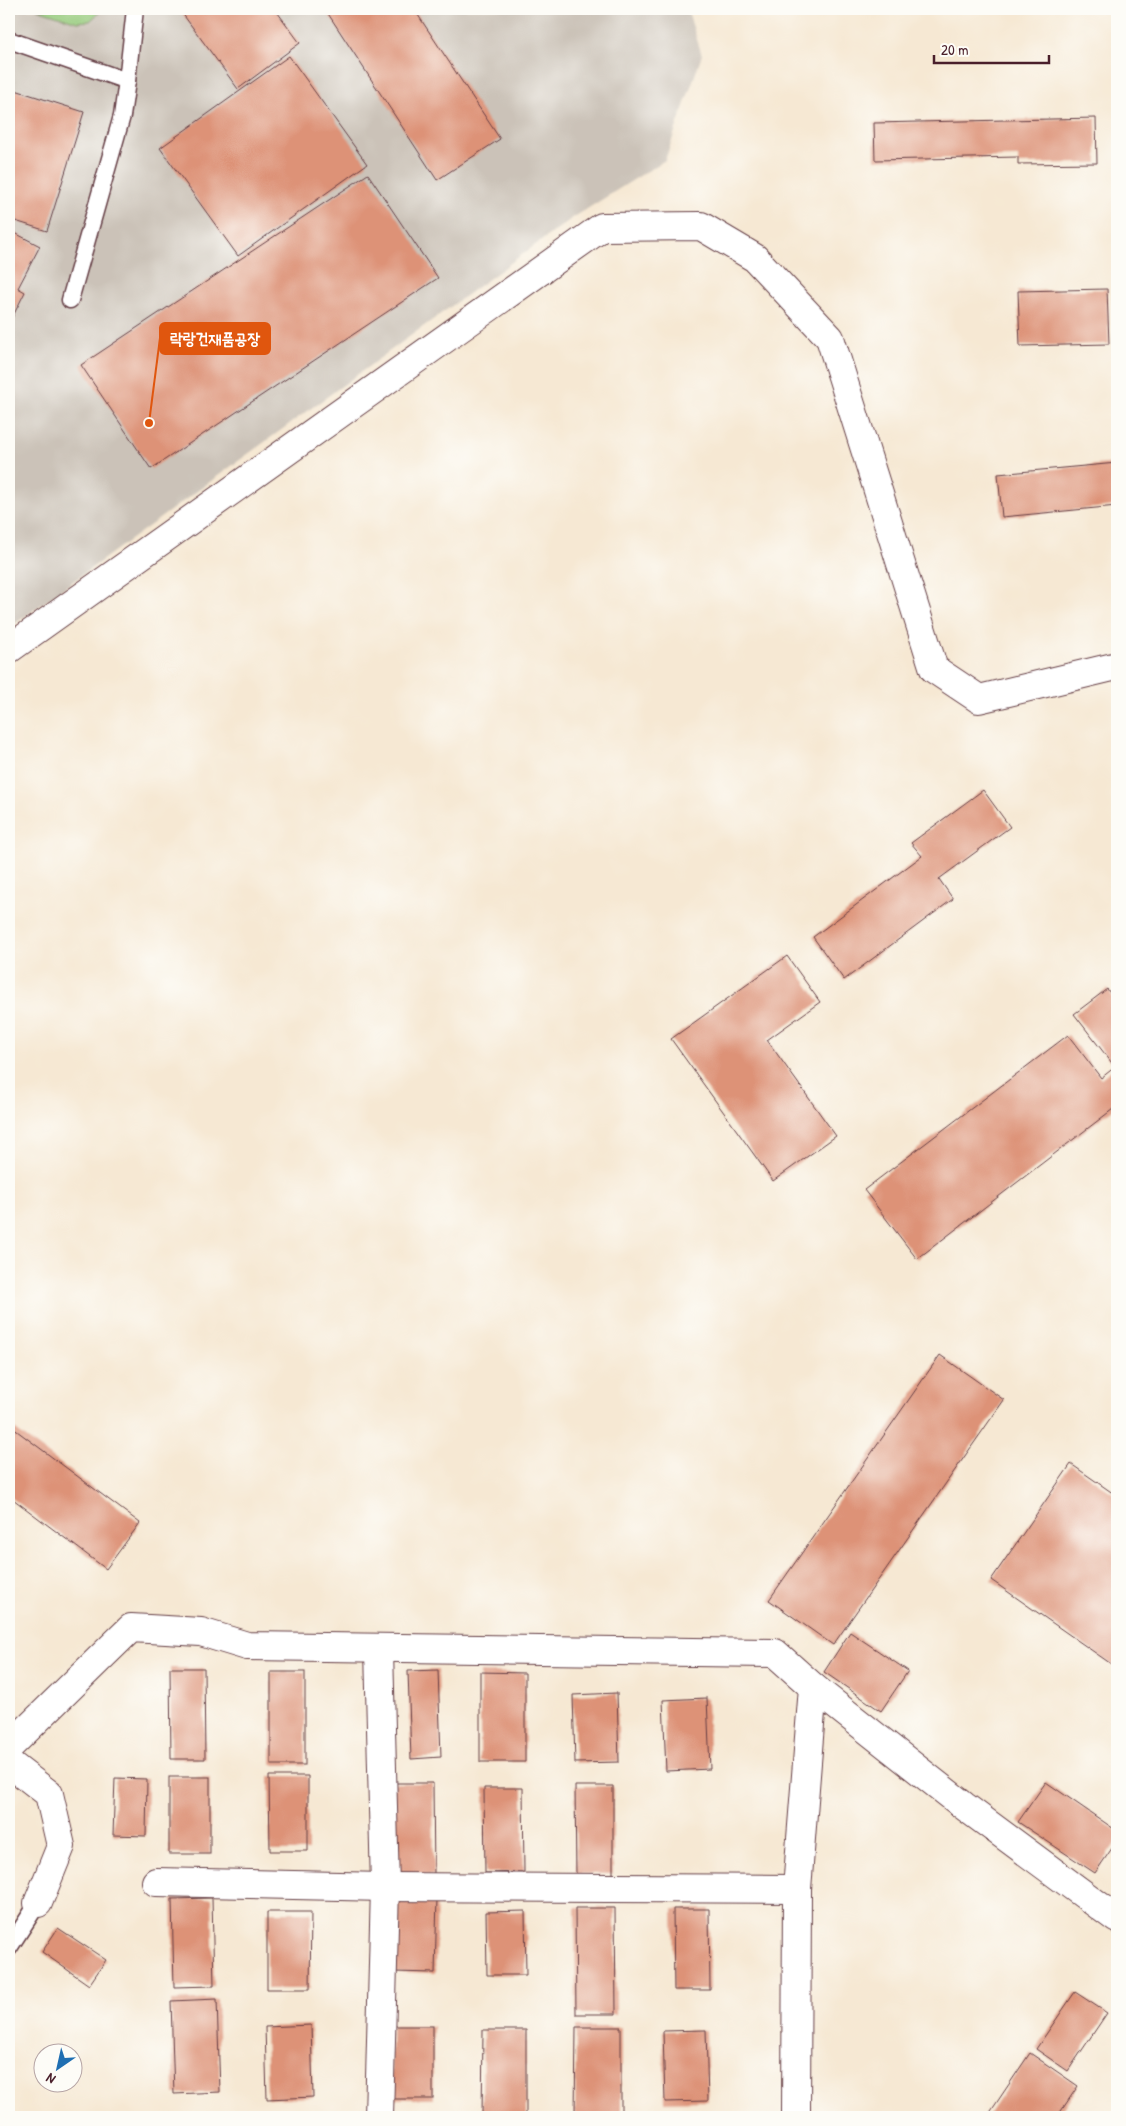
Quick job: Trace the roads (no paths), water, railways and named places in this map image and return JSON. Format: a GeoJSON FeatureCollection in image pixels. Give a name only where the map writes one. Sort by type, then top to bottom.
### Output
{"type":"FeatureCollection","features":[{"type":"Feature","properties":{"kind":"street"},"geometry":{"type":"LineString","coordinates":[[9,649],[602,227],[701,226],[755,258],[830,338],[934,669],[979,700],[1117,666]]}},
{"type":"Feature","properties":{"kind":"street"},"geometry":{"type":"LineString","coordinates":[[9,1747],[131,1628],[201,1632],[247,1646],[775,1653],[813,1687],[964,1806],[1117,1919]]}},
{"type":"Feature","properties":{"kind":"street"},"geometry":{"type":"LineString","coordinates":[[378,1649],[385,1887],[380,2117]]}},
{"type":"Feature","properties":{"kind":"street"},"geometry":{"type":"LineString","coordinates":[[796,2117],[797,1889],[813,1687]]}},
{"type":"Feature","properties":{"kind":"street"},"geometry":{"type":"LineString","coordinates":[[9,1763],[49,1794],[61,1846],[38,1903]]}},
{"type":"Feature","properties":{"kind":"street"},"geometry":{"type":"LineString","coordinates":[[156,1882],[385,1887],[797,1889]]}},
{"type":"Feature","properties":{"kind":"lane"},"geometry":{"type":"LineString","coordinates":[[70,300],[122,116],[135,9]]}},
{"type":"Feature","properties":{"kind":"lane"},"geometry":{"type":"LineString","coordinates":[[9,40],[127,81]]}},
{"type":"Feature","properties":{"kind":"lane"},"geometry":{"type":"LineString","coordinates":[[10,1944],[38,1903]]}},
{"type":"Feature","properties":{"kind":"place","name":"락랑건재품공장"},"geometry":{"type":"Point","coordinates":[149,423]}}]}
